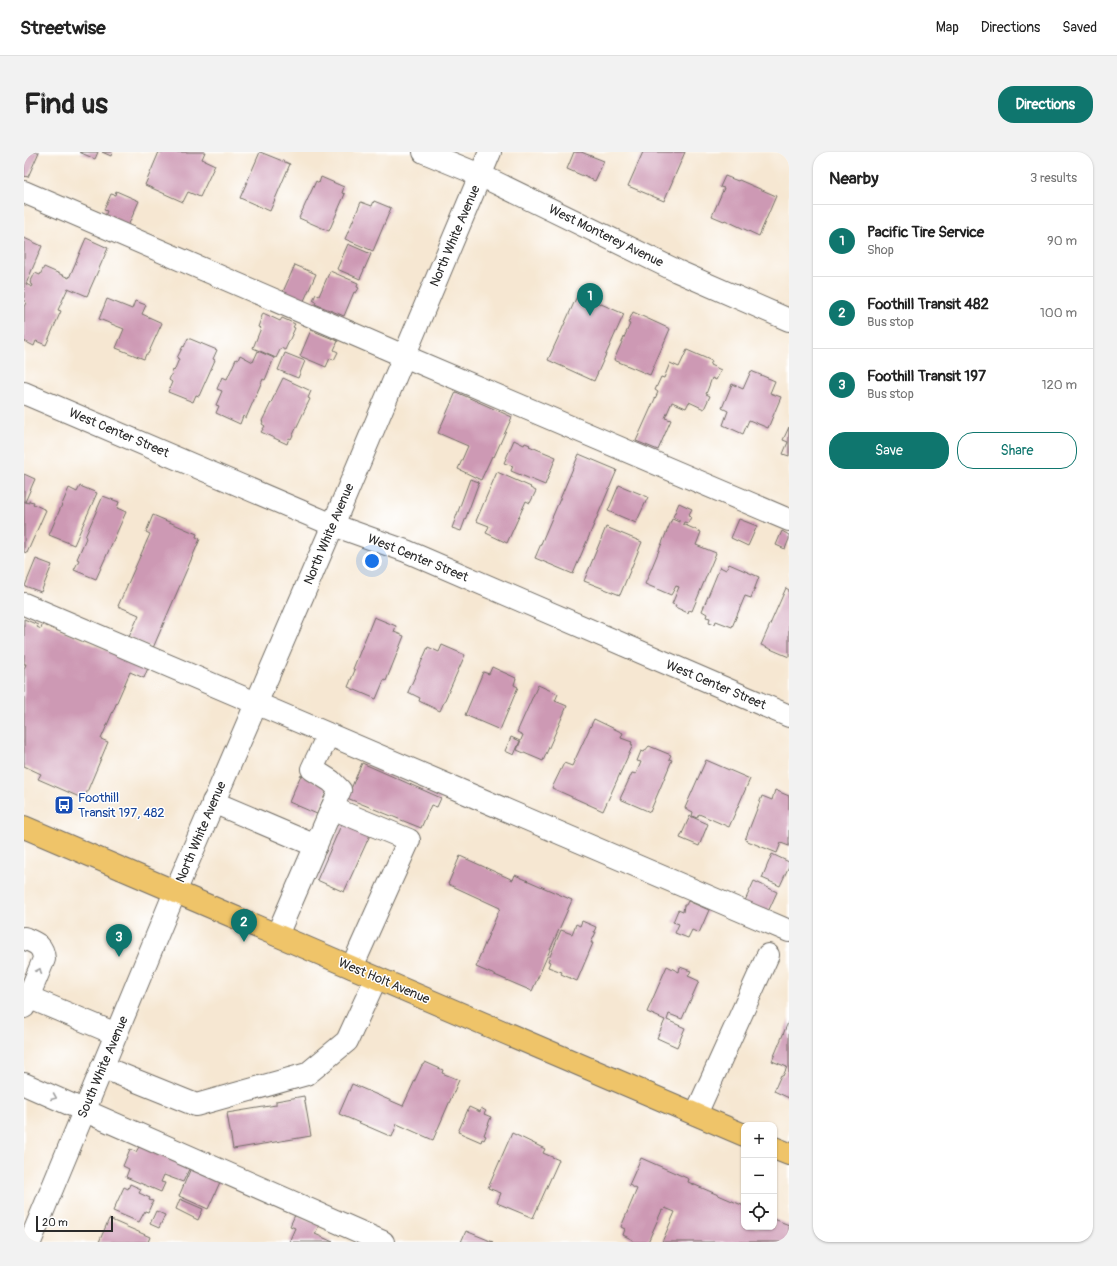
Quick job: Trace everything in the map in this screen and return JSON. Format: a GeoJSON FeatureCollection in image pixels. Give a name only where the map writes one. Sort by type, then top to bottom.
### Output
{"type":"FeatureCollection","features":[{"type":"Feature","properties":{"kind":"main road","name":"West Holt Avenue"},"geometry":{"type":"LineString","coordinates":[[24,828],[741,1134]]}},
{"type":"Feature","properties":{"kind":"main road"},"geometry":{"type":"LineString","coordinates":[[777,1149],[789,1154]]}},
{"type":"Feature","properties":{"kind":"street","name":"West Monterey Avenue"},"geometry":{"type":"LineString","coordinates":[[424,152],[480,175],[677,271],[789,320]]}},
{"type":"Feature","properties":{"kind":"street"},"geometry":{"type":"LineString","coordinates":[[480,175],[490,152]]}},
{"type":"Feature","properties":{"kind":"street","name":"North White Avenue"},"geometry":{"type":"LineString","coordinates":[[175,892],[333,525],[480,175]]}},
{"type":"Feature","properties":{"kind":"street"},"geometry":{"type":"LineString","coordinates":[[24,192],[789,520]]}},
{"type":"Feature","properties":{"kind":"street","name":"West Center Street"},"geometry":{"type":"LineString","coordinates":[[24,393],[333,525],[406,551],[789,716]]}},
{"type":"Feature","properties":{"kind":"street"},"geometry":{"type":"LineString","coordinates":[[24,604],[789,931]]}},
{"type":"Feature","properties":{"kind":"street"},"geometry":{"type":"LineString","coordinates":[[277,935],[340,790],[331,781],[312,769],[328,735]]}},
{"type":"Feature","properties":{"kind":"street"},"geometry":{"type":"LineString","coordinates":[[213,802],[316,846]]}},
{"type":"Feature","properties":{"kind":"street"},"geometry":{"type":"LineString","coordinates":[[332,808],[409,840],[352,968]]}},
{"type":"Feature","properties":{"kind":"street","name":"South White Avenue"},"geometry":{"type":"LineString","coordinates":[[30,1242],[175,892]]}},
{"type":"Feature","properties":{"kind":"street"},"geometry":{"type":"LineString","coordinates":[[24,938],[35,942],[44,952],[44,959],[26,1002],[116,1034]]}},
{"type":"Feature","properties":{"kind":"street"},"geometry":{"type":"LineString","coordinates":[[696,1114],[768,955]]}},
{"type":"Feature","properties":{"kind":"street"},"geometry":{"type":"LineString","coordinates":[[102,1067],[196,1105],[307,1074],[348,1041],[376,978]]}},
{"type":"Feature","properties":{"kind":"street"},"geometry":{"type":"LineString","coordinates":[[24,1084],[383,1242]]}},
{"type":"Feature","properties":{"kind":"building"},"geometry":{"type":"Polygon","coordinates":[[[24,152],[39,152],[28,177],[24,176],[24,152]]]}},
{"type":"Feature","properties":{"kind":"building"},"geometry":{"type":"Polygon","coordinates":[[[79,152],[98,152],[95,159],[79,152]]]}},
{"type":"Feature","properties":{"kind":"building"},"geometry":{"type":"Polygon","coordinates":[[[102,152],[112,152],[111,156],[102,152]]]}},
{"type":"Feature","properties":{"kind":"building"},"geometry":{"type":"Polygon","coordinates":[[[159,152],[205,152],[202,159],[215,165],[200,197],[188,192],[183,202],[145,185],[159,152]]]}},
{"type":"Feature","properties":{"kind":"building"},"geometry":{"type":"Polygon","coordinates":[[[260,152],[290,164],[270,211],[240,198],[260,152]]]}},
{"type":"Feature","properties":{"kind":"building"},"geometry":{"type":"Polygon","coordinates":[[[574,152],[581,152],[604,161],[595,181],[567,169],[574,152]]]}},
{"type":"Feature","properties":{"kind":"building"},"geometry":{"type":"Polygon","coordinates":[[[643,152],[685,152],[664,201],[628,186],[643,152]]]}},
{"type":"Feature","properties":{"kind":"building"},"geometry":{"type":"Polygon","coordinates":[[[725,176],[738,181],[739,180],[776,196],[759,236],[725,220],[724,221],[712,216],[724,188],[720,187],[725,176]]]}},
{"type":"Feature","properties":{"kind":"building"},"geometry":{"type":"Polygon","coordinates":[[[321,177],[344,187],[342,193],[345,194],[329,231],[299,218],[316,181],[319,183],[321,177]]]}},
{"type":"Feature","properties":{"kind":"building"},"geometry":{"type":"Polygon","coordinates":[[[116,191],[139,201],[128,226],[105,216],[107,211],[104,210],[111,194],[115,195],[116,191]]]}},
{"type":"Feature","properties":{"kind":"building"},"geometry":{"type":"Polygon","coordinates":[[[374,201],[391,208],[373,251],[345,239],[361,202],[372,206],[374,201]]]}},
{"type":"Feature","properties":{"kind":"building"},"geometry":{"type":"Polygon","coordinates":[[[24,238],[42,246],[26,284],[32,287],[33,285],[30,283],[35,273],[40,275],[44,267],[69,278],[86,238],[108,248],[87,296],[68,288],[58,310],[61,311],[46,345],[36,341],[34,346],[24,341],[24,307],[26,302],[24,301],[24,238]]]}},
{"type":"Feature","properties":{"kind":"building"},"geometry":{"type":"Polygon","coordinates":[[[348,244],[371,254],[360,279],[337,269],[348,244]]]}},
{"type":"Feature","properties":{"kind":"building"},"geometry":{"type":"Polygon","coordinates":[[[295,265],[316,274],[303,303],[282,294],[295,265]]]}},
{"type":"Feature","properties":{"kind":"building"},"geometry":{"type":"Polygon","coordinates":[[[330,271],[358,283],[357,287],[359,288],[356,293],[354,292],[344,316],[315,304],[316,302],[313,300],[316,294],[319,296],[330,271]]]}},
{"type":"Feature","properties":{"kind":"building"},"geometry":{"type":"Polygon","coordinates":[[[578,294],[624,314],[594,381],[548,360],[578,294]]]}},
{"type":"Feature","properties":{"kind":"building"},"geometry":{"type":"Polygon","coordinates":[[[107,299],[132,309],[135,301],[146,305],[142,314],[162,323],[148,354],[146,354],[144,359],[116,348],[124,329],[99,319],[107,299]]]}},
{"type":"Feature","properties":{"kind":"building"},"geometry":{"type":"Polygon","coordinates":[[[633,312],[670,329],[650,375],[614,360],[630,324],[628,323],[633,312]]]}},
{"type":"Feature","properties":{"kind":"building"},"geometry":{"type":"Polygon","coordinates":[[[263,313],[280,321],[282,318],[295,324],[293,327],[295,328],[285,350],[281,348],[276,358],[253,348],[261,328],[258,327],[263,313]]]}},
{"type":"Feature","properties":{"kind":"building"},"geometry":{"type":"Polygon","coordinates":[[[311,330],[338,341],[334,350],[338,352],[334,360],[330,358],[326,367],[300,356],[311,330]]]}},
{"type":"Feature","properties":{"kind":"building"},"geometry":{"type":"Polygon","coordinates":[[[188,338],[217,350],[213,359],[215,360],[199,396],[196,395],[193,402],[168,392],[172,382],[169,380],[179,359],[177,358],[188,338]]]}},
{"type":"Feature","properties":{"kind":"building"},"geometry":{"type":"Polygon","coordinates":[[[687,350],[712,361],[710,365],[721,370],[716,380],[712,378],[706,394],[710,396],[704,409],[689,402],[686,408],[672,402],[665,418],[671,420],[658,450],[636,441],[658,392],[655,390],[661,377],[664,378],[670,363],[679,367],[687,350]]]}},
{"type":"Feature","properties":{"kind":"building"},"geometry":{"type":"Polygon","coordinates":[[[258,351],[274,358],[246,418],[243,416],[240,424],[216,413],[219,406],[216,405],[222,391],[217,389],[222,377],[227,379],[236,359],[238,360],[240,355],[253,362],[258,351]]]}},
{"type":"Feature","properties":{"kind":"building"},"geometry":{"type":"Polygon","coordinates":[[[285,353],[305,361],[298,378],[278,370],[285,353]]]}},
{"type":"Feature","properties":{"kind":"building"},"geometry":{"type":"Polygon","coordinates":[[[751,371],[775,381],[770,393],[781,397],[768,428],[749,420],[743,434],[723,425],[728,411],[722,408],[732,384],[743,389],[751,371]]]}},
{"type":"Feature","properties":{"kind":"building"},"geometry":{"type":"Polygon","coordinates":[[[283,378],[311,391],[308,398],[310,399],[291,439],[289,438],[287,444],[261,432],[265,426],[262,424],[262,421],[283,378]]]}},
{"type":"Feature","properties":{"kind":"building"},"geometry":{"type":"Polygon","coordinates":[[[456,392],[512,417],[494,457],[492,456],[481,480],[458,469],[468,446],[438,433],[456,392]]]}},
{"type":"Feature","properties":{"kind":"building"},"geometry":{"type":"Polygon","coordinates":[[[789,427],[789,456],[783,454],[788,442],[783,440],[789,427]]]}},
{"type":"Feature","properties":{"kind":"building"},"geometry":{"type":"Polygon","coordinates":[[[514,440],[524,445],[525,443],[530,445],[529,446],[556,457],[545,485],[511,471],[513,466],[504,463],[514,440]]]}},
{"type":"Feature","properties":{"kind":"building"},"geometry":{"type":"Polygon","coordinates":[[[579,454],[617,470],[573,574],[535,558],[579,454]]]}},
{"type":"Feature","properties":{"kind":"building"},"geometry":{"type":"Polygon","coordinates":[[[497,472],[531,487],[530,488],[536,491],[530,503],[526,501],[507,543],[486,533],[489,526],[476,521],[497,472]]]}},
{"type":"Feature","properties":{"kind":"building"},"geometry":{"type":"Polygon","coordinates":[[[24,474],[35,479],[25,502],[34,502],[33,504],[46,510],[27,553],[24,552],[24,474]]]}},
{"type":"Feature","properties":{"kind":"building"},"geometry":{"type":"Polygon","coordinates":[[[470,479],[479,482],[461,531],[452,528],[470,479]]]}},
{"type":"Feature","properties":{"kind":"building"},"geometry":{"type":"Polygon","coordinates":[[[619,485],[648,497],[636,523],[608,511],[619,485]]]}},
{"type":"Feature","properties":{"kind":"building"},"geometry":{"type":"Polygon","coordinates":[[[80,486],[97,493],[74,545],[49,535],[69,488],[77,492],[80,486]]]}},
{"type":"Feature","properties":{"kind":"building"},"geometry":{"type":"Polygon","coordinates":[[[103,496],[119,502],[117,508],[126,512],[96,579],[74,570],[79,560],[77,559],[86,538],[85,537],[103,496]]]}},
{"type":"Feature","properties":{"kind":"building"},"geometry":{"type":"Polygon","coordinates":[[[679,503],[692,509],[688,516],[691,517],[688,523],[684,522],[683,524],[701,532],[696,545],[716,553],[692,611],[689,610],[688,613],[672,604],[679,587],[676,586],[671,595],[645,584],[672,519],[679,522],[679,520],[673,517],[679,503]]]}},
{"type":"Feature","properties":{"kind":"building"},"geometry":{"type":"Polygon","coordinates":[[[153,515],[197,534],[196,537],[200,539],[153,648],[129,637],[139,615],[118,606],[150,534],[146,532],[153,515]]]}},
{"type":"Feature","properties":{"kind":"building"},"geometry":{"type":"Polygon","coordinates":[[[739,519],[757,526],[748,546],[731,538],[739,519]]]}},
{"type":"Feature","properties":{"kind":"building"},"geometry":{"type":"Polygon","coordinates":[[[606,527],[642,542],[620,595],[584,581],[606,527]]]}},
{"type":"Feature","properties":{"kind":"building"},"geometry":{"type":"Polygon","coordinates":[[[782,531],[789,535],[785,549],[776,545],[782,531]]]}},
{"type":"Feature","properties":{"kind":"building"},"geometry":{"type":"Polygon","coordinates":[[[36,559],[52,565],[41,592],[25,586],[36,559]]]}},
{"type":"Feature","properties":{"kind":"building"},"geometry":{"type":"Polygon","coordinates":[[[729,564],[759,577],[751,598],[745,596],[732,627],[716,621],[715,624],[709,622],[710,618],[706,617],[707,614],[702,611],[720,567],[726,570],[729,564]]]}},
{"type":"Feature","properties":{"kind":"building"},"geometry":{"type":"Polygon","coordinates":[[[786,588],[789,590],[789,657],[761,645],[786,588]]]}},
{"type":"Feature","properties":{"kind":"building"},"geometry":{"type":"Polygon","coordinates":[[[374,617],[396,626],[394,632],[404,636],[386,681],[384,680],[376,699],[348,687],[355,670],[353,669],[374,617]]]}},
{"type":"Feature","properties":{"kind":"building"},"geometry":{"type":"Polygon","coordinates":[[[24,619],[38,625],[37,627],[41,629],[43,623],[148,668],[144,678],[130,672],[101,739],[108,742],[84,799],[38,779],[41,774],[24,766],[24,669],[26,664],[24,664],[24,619]]]}},
{"type":"Feature","properties":{"kind":"building"},"geometry":{"type":"Polygon","coordinates":[[[442,645],[465,655],[440,711],[419,701],[420,698],[408,692],[428,647],[439,652],[442,645]]]}},
{"type":"Feature","properties":{"kind":"building"},"geometry":{"type":"Polygon","coordinates":[[[492,667],[516,678],[514,685],[518,687],[500,730],[465,715],[483,672],[489,674],[492,667]]]}},
{"type":"Feature","properties":{"kind":"building"},"geometry":{"type":"Polygon","coordinates":[[[538,685],[558,694],[555,701],[567,706],[543,761],[517,750],[523,735],[517,732],[538,685]]]}},
{"type":"Feature","properties":{"kind":"building"},"geometry":{"type":"Polygon","coordinates":[[[594,719],[623,733],[621,738],[632,742],[631,744],[633,745],[603,811],[552,788],[564,763],[572,766],[594,719]]]}},
{"type":"Feature","properties":{"kind":"building"},"geometry":{"type":"Polygon","coordinates":[[[511,737],[520,741],[514,755],[505,751],[511,737]]]}},
{"type":"Feature","properties":{"kind":"building"},"geometry":{"type":"Polygon","coordinates":[[[649,746],[671,755],[669,759],[672,760],[650,812],[620,799],[632,773],[636,774],[641,762],[637,761],[641,751],[644,752],[649,746]]]}},
{"type":"Feature","properties":{"kind":"building"},"geometry":{"type":"Polygon","coordinates":[[[706,760],[750,779],[729,827],[699,814],[697,818],[692,816],[693,812],[685,808],[706,760]]]}},
{"type":"Feature","properties":{"kind":"building"},"geometry":{"type":"Polygon","coordinates":[[[362,763],[441,798],[437,807],[431,805],[421,828],[347,798],[362,763]]]}},
{"type":"Feature","properties":{"kind":"building"},"geometry":{"type":"Polygon","coordinates":[[[301,775],[328,788],[317,814],[289,802],[301,775]]]}},
{"type":"Feature","properties":{"kind":"building"},"geometry":{"type":"Polygon","coordinates":[[[775,790],[789,796],[789,846],[781,843],[777,853],[745,840],[762,796],[772,800],[775,790]]]}},
{"type":"Feature","properties":{"kind":"building"},"geometry":{"type":"Polygon","coordinates":[[[690,816],[708,824],[699,846],[680,838],[690,816]]]}},
{"type":"Feature","properties":{"kind":"building"},"geometry":{"type":"Polygon","coordinates":[[[342,823],[370,835],[344,892],[317,880],[342,823]]]}},
{"type":"Feature","properties":{"kind":"building"},"geometry":{"type":"Polygon","coordinates":[[[772,854],[789,862],[789,866],[780,886],[762,878],[772,854]]]}},
{"type":"Feature","properties":{"kind":"building"},"geometry":{"type":"Polygon","coordinates":[[[460,856],[513,880],[515,875],[572,900],[532,991],[476,967],[500,908],[448,884],[460,856]]]}},
{"type":"Feature","properties":{"kind":"building"},"geometry":{"type":"Polygon","coordinates":[[[754,881],[777,892],[767,914],[744,903],[754,881]]]}},
{"type":"Feature","properties":{"kind":"building"},"geometry":{"type":"Polygon","coordinates":[[[688,901],[709,910],[699,933],[692,930],[688,938],[675,933],[679,924],[673,922],[678,910],[683,912],[684,905],[686,905],[688,901]]]}},
{"type":"Feature","properties":{"kind":"building"},"geometry":{"type":"Polygon","coordinates":[[[582,921],[596,927],[594,932],[596,932],[577,981],[561,974],[562,972],[548,967],[550,962],[548,961],[561,930],[572,934],[576,924],[580,926],[582,921]]]}},
{"type":"Feature","properties":{"kind":"building"},"geometry":{"type":"Polygon","coordinates":[[[667,966],[679,972],[680,967],[691,971],[688,976],[699,981],[682,1019],[669,1014],[667,1020],[685,1028],[677,1047],[657,1038],[665,1020],[647,1012],[667,966]]]}},
{"type":"Feature","properties":{"kind":"building"},"geometry":{"type":"Polygon","coordinates":[[[789,1020],[789,1098],[774,1091],[781,1075],[783,1076],[787,1067],[772,1061],[789,1020]]]}},
{"type":"Feature","properties":{"kind":"building"},"geometry":{"type":"Polygon","coordinates":[[[425,1062],[443,1070],[442,1073],[459,1080],[433,1140],[397,1124],[392,1137],[339,1114],[352,1084],[403,1106],[422,1065],[425,1062]]]}},
{"type":"Feature","properties":{"kind":"building"},"geometry":{"type":"Polygon","coordinates":[[[304,1096],[311,1136],[233,1149],[227,1113],[276,1105],[276,1101],[304,1096]]]}},
{"type":"Feature","properties":{"kind":"building"},"geometry":{"type":"Polygon","coordinates":[[[469,1107],[480,1112],[481,1108],[486,1111],[484,1114],[491,1117],[484,1135],[486,1136],[481,1142],[458,1132],[469,1107]]]}},
{"type":"Feature","properties":{"kind":"building"},"geometry":{"type":"Polygon","coordinates":[[[512,1133],[545,1149],[543,1153],[559,1160],[533,1218],[497,1203],[501,1193],[488,1188],[512,1133]]]}},
{"type":"Feature","properties":{"kind":"building"},"geometry":{"type":"Polygon","coordinates":[[[140,1145],[190,1167],[183,1182],[164,1175],[161,1182],[165,1183],[161,1192],[126,1177],[129,1169],[123,1166],[130,1149],[136,1152],[140,1145]]]}},
{"type":"Feature","properties":{"kind":"building"},"geometry":{"type":"Polygon","coordinates":[[[641,1158],[689,1179],[688,1182],[741,1205],[741,1230],[777,1230],[777,1220],[789,1225],[789,1242],[662,1242],[675,1212],[665,1208],[664,1211],[662,1210],[648,1242],[632,1242],[633,1240],[623,1235],[625,1229],[621,1227],[637,1189],[629,1185],[641,1158]]]}},
{"type":"Feature","properties":{"kind":"building"},"geometry":{"type":"Polygon","coordinates":[[[191,1168],[220,1182],[208,1209],[179,1196],[191,1168]]]}},
{"type":"Feature","properties":{"kind":"building"},"geometry":{"type":"Polygon","coordinates":[[[130,1184],[141,1189],[139,1193],[153,1201],[148,1212],[145,1211],[139,1222],[113,1211],[124,1187],[128,1189],[130,1184]]]}},
{"type":"Feature","properties":{"kind":"building"},"geometry":{"type":"Polygon","coordinates":[[[180,1199],[203,1209],[198,1220],[176,1209],[180,1199]]]}},
{"type":"Feature","properties":{"kind":"building"},"geometry":{"type":"Polygon","coordinates":[[[156,1211],[165,1215],[159,1228],[150,1224],[156,1211]]]}},
{"type":"Feature","properties":{"kind":"building"},"geometry":{"type":"Polygon","coordinates":[[[295,1215],[319,1225],[315,1234],[333,1242],[289,1242],[295,1228],[290,1226],[295,1215]]]}},
{"type":"Feature","properties":{"kind":"building"},"geometry":{"type":"Polygon","coordinates":[[[109,1219],[150,1237],[148,1242],[99,1242],[109,1219]]]}},
{"type":"Feature","properties":{"kind":"building"},"geometry":{"type":"Polygon","coordinates":[[[466,1231],[493,1242],[461,1242],[466,1231]]]}},
{"type":"Feature","properties":{"kind":"place","name":"Pacific Tire Service"},"geometry":{"type":"Point","coordinates":[590,316]}},
{"type":"Feature","properties":{"kind":"place","name":"Foothill Transit 197, 482"},"geometry":{"type":"Point","coordinates":[64,805]}},
{"type":"Feature","properties":{"kind":"place","name":"Foothill Transit 482"},"geometry":{"type":"Point","coordinates":[244,942]}},
{"type":"Feature","properties":{"kind":"place","name":"Foothill Transit 197"},"geometry":{"type":"Point","coordinates":[119,957]}}]}
